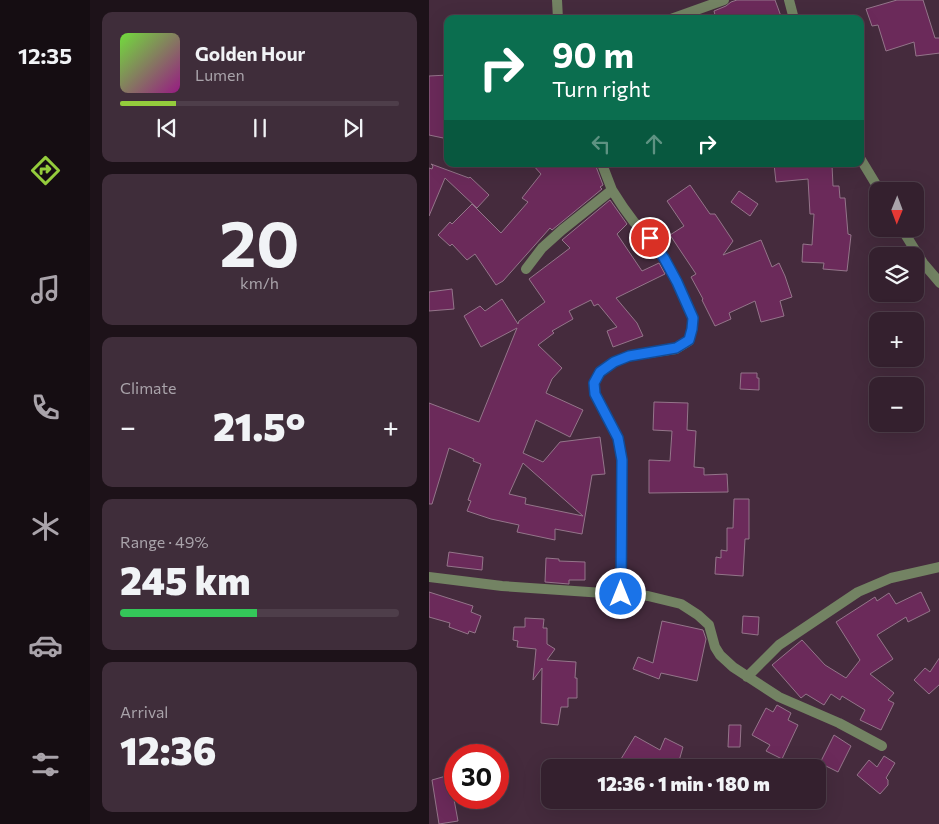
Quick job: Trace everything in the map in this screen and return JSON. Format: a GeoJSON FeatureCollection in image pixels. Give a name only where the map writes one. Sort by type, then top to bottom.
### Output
{"type":"FeatureCollection","features":[{"type":"Feature","properties":{"kind":"street"},"geometry":{"type":"LineString","coordinates":[[557,0],[558,15]]}},
{"type":"Feature","properties":{"kind":"street"},"geometry":{"type":"LineString","coordinates":[[682,15],[724,0]]}},
{"type":"Feature","properties":{"kind":"street"},"geometry":{"type":"LineString","coordinates":[[789,0],[793,15]]}},
{"type":"Feature","properties":{"kind":"street"},"geometry":{"type":"LineString","coordinates":[[864,165],[875,182]]}},
{"type":"Feature","properties":{"kind":"street"},"geometry":{"type":"LineString","coordinates":[[603,167],[612,190],[634,222],[650,238],[664,258],[693,318],[689,340],[676,348],[629,356],[614,362],[600,372],[594,383],[595,394],[618,438],[622,460],[621,594]]}},
{"type":"Feature","properties":{"kind":"street"},"geometry":{"type":"LineString","coordinates":[[526,269],[542,248],[612,190]]}},
{"type":"Feature","properties":{"kind":"street"},"geometry":{"type":"LineString","coordinates":[[908,238],[923,263],[939,283]]}},
{"type":"Feature","properties":{"kind":"street"},"geometry":{"type":"LineString","coordinates":[[747,677],[779,645],[858,592],[891,578],[939,567]]}},
{"type":"Feature","properties":{"kind":"street"},"geometry":{"type":"LineString","coordinates":[[429,577],[502,586],[647,596],[681,604],[709,625],[715,647],[720,655],[747,677],[779,697],[839,723],[882,746]]}},
{"type":"Feature","properties":{"kind":"building"},"geometry":{"type":"Polygon","coordinates":[[[737,0],[775,0],[781,15],[715,15],[714,11],[737,0]]]}},
{"type":"Feature","properties":{"kind":"building"},"geometry":{"type":"Polygon","coordinates":[[[897,0],[923,0],[935,38],[940,38],[940,53],[916,56],[914,42],[886,51],[878,25],[872,26],[866,9],[897,0]]]}},
{"type":"Feature","properties":{"kind":"building"},"geometry":{"type":"Polygon","coordinates":[[[444,75],[444,138],[429,135],[429,76],[444,75]]]}},
{"type":"Feature","properties":{"kind":"building"},"geometry":{"type":"Polygon","coordinates":[[[431,164],[470,177],[489,195],[477,208],[445,178],[429,216],[429,168],[432,169],[433,166],[431,164]]]}},
{"type":"Feature","properties":{"kind":"building"},"geometry":{"type":"Polygon","coordinates":[[[535,167],[596,167],[603,185],[600,187],[602,189],[552,230],[550,228],[503,281],[496,285],[475,254],[467,260],[452,244],[450,246],[438,235],[450,222],[452,224],[472,204],[501,233],[528,202],[522,198],[541,174],[535,167]]]}},
{"type":"Feature","properties":{"kind":"building"},"geometry":{"type":"Polygon","coordinates":[[[774,167],[832,167],[833,186],[839,186],[840,198],[845,198],[848,234],[851,235],[847,271],[823,269],[824,263],[802,262],[803,244],[812,245],[814,214],[810,214],[808,179],[776,182],[774,167]]]}},
{"type":"Feature","properties":{"kind":"building"},"geometry":{"type":"Polygon","coordinates":[[[690,185],[710,214],[715,214],[733,241],[723,255],[761,240],[772,267],[779,263],[792,297],[780,301],[784,316],[761,322],[755,301],[729,313],[731,319],[715,326],[691,277],[696,274],[670,235],[684,226],[667,201],[690,185]]]}},
{"type":"Feature","properties":{"kind":"building"},"geometry":{"type":"Polygon","coordinates":[[[739,191],[758,204],[750,216],[731,202],[739,191]]]}},
{"type":"Feature","properties":{"kind":"building"},"geometry":{"type":"Polygon","coordinates":[[[610,200],[627,224],[617,234],[642,271],[659,263],[665,274],[616,298],[637,323],[643,336],[613,347],[607,331],[617,327],[598,304],[594,306],[591,300],[569,311],[573,319],[552,331],[554,333],[538,345],[562,368],[552,379],[546,393],[583,410],[570,437],[536,420],[523,453],[543,462],[560,442],[600,437],[605,474],[592,475],[582,534],[555,529],[555,540],[517,532],[519,525],[467,511],[471,501],[468,500],[481,464],[449,448],[432,504],[429,504],[429,403],[479,422],[517,328],[481,347],[464,316],[480,306],[485,311],[502,299],[518,324],[519,321],[545,302],[529,279],[570,248],[562,240],[610,200]],[[523,463],[509,494],[526,498],[525,504],[583,516],[523,463]]]}},
{"type":"Feature","properties":{"kind":"building"},"geometry":{"type":"Polygon","coordinates":[[[452,289],[454,309],[429,311],[429,292],[452,289]]]}},
{"type":"Feature","properties":{"kind":"building"},"geometry":{"type":"Polygon","coordinates":[[[741,373],[757,373],[759,390],[740,389],[741,373]]]}},
{"type":"Feature","properties":{"kind":"building"},"geometry":{"type":"Polygon","coordinates":[[[654,402],[688,403],[687,430],[696,431],[694,467],[704,468],[704,475],[727,474],[728,492],[649,493],[649,460],[670,461],[672,431],[653,430],[654,402]]]}},
{"type":"Feature","properties":{"kind":"building"},"geometry":{"type":"Polygon","coordinates":[[[734,499],[749,499],[749,539],[745,539],[743,576],[715,574],[716,557],[721,558],[721,550],[727,551],[727,528],[733,528],[734,499]]]}},
{"type":"Feature","properties":{"kind":"building"},"geometry":{"type":"Polygon","coordinates":[[[449,552],[483,557],[482,570],[447,566],[449,552]]]}},
{"type":"Feature","properties":{"kind":"building"},"geometry":{"type":"Polygon","coordinates":[[[546,558],[559,559],[559,561],[585,562],[585,580],[569,580],[569,584],[545,582],[546,558]]]}},
{"type":"Feature","properties":{"kind":"building"},"geometry":{"type":"Polygon","coordinates":[[[429,592],[473,606],[471,612],[481,616],[475,633],[469,631],[468,634],[449,627],[450,623],[429,617],[429,592]]]}},
{"type":"Feature","properties":{"kind":"building"},"geometry":{"type":"Polygon","coordinates":[[[921,592],[930,611],[908,622],[906,617],[877,635],[893,659],[870,674],[894,693],[888,700],[894,703],[881,730],[860,720],[865,710],[842,696],[840,700],[831,694],[824,705],[806,694],[801,698],[772,665],[802,640],[825,665],[846,678],[860,660],[836,622],[875,597],[877,601],[889,593],[896,604],[921,592]]]}},
{"type":"Feature","properties":{"kind":"building"},"geometry":{"type":"Polygon","coordinates":[[[743,616],[759,617],[758,635],[742,633],[743,616]]]}},
{"type":"Feature","properties":{"kind":"building"},"geometry":{"type":"Polygon","coordinates":[[[525,618],[544,619],[543,628],[547,628],[547,644],[555,649],[547,660],[576,662],[577,698],[568,698],[568,707],[561,707],[558,725],[541,723],[542,668],[533,680],[536,649],[517,647],[518,641],[513,640],[514,627],[525,627],[525,618]]]}},
{"type":"Feature","properties":{"kind":"building"},"geometry":{"type":"Polygon","coordinates":[[[662,621],[703,630],[706,639],[697,681],[661,673],[659,679],[633,669],[638,657],[653,663],[662,621]]]}},
{"type":"Feature","properties":{"kind":"building"},"geometry":{"type":"Polygon","coordinates":[[[940,657],[940,684],[929,694],[914,680],[925,668],[930,672],[940,657]]]}},
{"type":"Feature","properties":{"kind":"building"},"geometry":{"type":"Polygon","coordinates":[[[777,705],[791,713],[788,720],[798,725],[782,759],[766,751],[770,745],[752,735],[766,708],[773,712],[777,705]]]}},
{"type":"Feature","properties":{"kind":"building"},"geometry":{"type":"Polygon","coordinates":[[[729,725],[741,725],[740,747],[728,747],[729,725]]]}},
{"type":"Feature","properties":{"kind":"building"},"geometry":{"type":"Polygon","coordinates":[[[834,735],[851,746],[838,772],[826,766],[826,759],[822,759],[834,735]]]}},
{"type":"Feature","properties":{"kind":"building"},"geometry":{"type":"Polygon","coordinates":[[[635,736],[660,750],[665,738],[683,747],[680,759],[621,759],[635,736]]]}},
{"type":"Feature","properties":{"kind":"building"},"geometry":{"type":"Polygon","coordinates":[[[884,756],[895,763],[886,778],[888,785],[880,794],[857,775],[869,760],[877,767],[884,756]]]}},
{"type":"Feature","properties":{"kind":"building"},"geometry":{"type":"Polygon","coordinates":[[[444,777],[444,809],[456,809],[458,821],[439,824],[432,780],[444,777]]]}},
{"type":"Feature","properties":{"kind":"route"},"geometry":{"type":"LineString","coordinates":[[621,594],[622,460],[618,438],[595,394],[594,383],[600,372],[614,362],[629,356],[676,348],[689,340],[693,318],[677,282],[650,238]]}}]}
